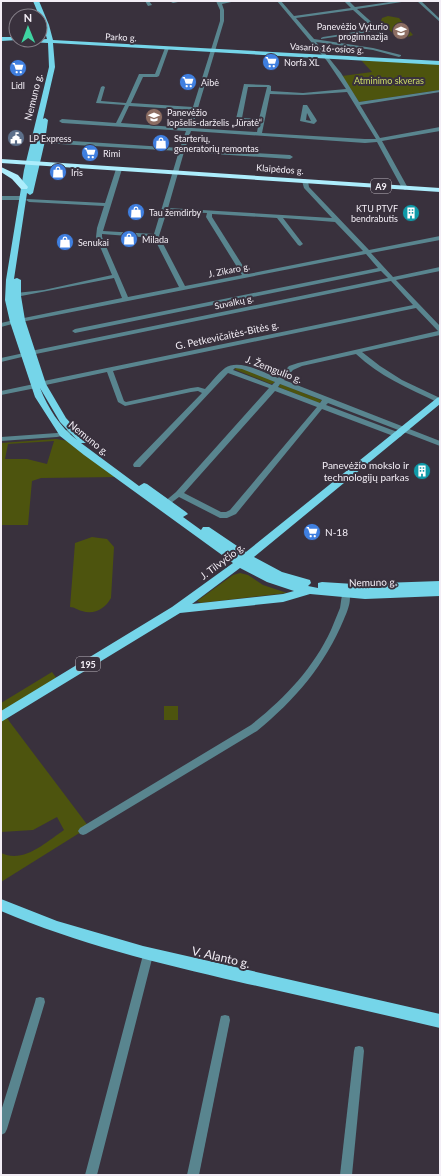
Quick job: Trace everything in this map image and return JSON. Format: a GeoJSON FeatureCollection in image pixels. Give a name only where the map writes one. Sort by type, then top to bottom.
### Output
{"type":"FeatureCollection","features":[{"type":"Feature","properties":{"kind":"highway","name":"Klaipėdos g."},"geometry":{"type":"LineString","coordinates":[[1,160],[32,164],[440,190]]}},
{"type":"Feature","properties":{"kind":"highway","name":"Klaipėdos g."},"geometry":{"type":"LineString","coordinates":[[1,165],[32,164]]}},
{"type":"Feature","properties":{"kind":"highway"},"geometry":{"type":"LineString","coordinates":[[1,169],[15,177],[24,187]]}},
{"type":"Feature","properties":{"kind":"main road","name":"Nemuno g."},"geometry":{"type":"LineString","coordinates":[[36,1],[52,33],[54,42],[53,56],[51,73],[10,280],[17,321],[45,409],[67,432],[162,508],[273,580],[309,591],[346,595],[440,592]]}},
{"type":"Feature","properties":{"kind":"main road"},"geometry":{"type":"LineString","coordinates":[[42,1],[51,19]]}},
{"type":"Feature","properties":{"kind":"main road"},"geometry":{"type":"LineString","coordinates":[[48,35],[52,33]]}},
{"type":"Feature","properties":{"kind":"main road"},"geometry":{"type":"LineString","coordinates":[[1,45],[3,39]]}},
{"type":"Feature","properties":{"kind":"main road","name":"Parko g."},"geometry":{"type":"LineString","coordinates":[[48,42],[213,51]]}},
{"type":"Feature","properties":{"kind":"main road","name":"Nemuno g."},"geometry":{"type":"LineString","coordinates":[[26,199],[24,187],[42,141],[45,122],[55,84],[60,51],[54,42]]}},
{"type":"Feature","properties":{"kind":"main road"},"geometry":{"type":"LineString","coordinates":[[60,51],[65,46],[79,43]]}},
{"type":"Feature","properties":{"kind":"main road","name":"Vasario 16-osios g."},"geometry":{"type":"LineString","coordinates":[[213,51],[440,63]]}},
{"type":"Feature","properties":{"kind":"main road","name":"J. Tilvyčio g."},"geometry":{"type":"LineString","coordinates":[[1,717],[176,610],[243,560],[440,400]]}},
{"type":"Feature","properties":{"kind":"main road","name":"Nemuno g."},"geometry":{"type":"LineString","coordinates":[[67,432],[101,455],[243,560],[293,580],[313,585],[354,588],[440,585]]}},
{"type":"Feature","properties":{"kind":"main road"},"geometry":{"type":"LineString","coordinates":[[176,610],[283,598],[309,591]]}},
{"type":"Feature","properties":{"kind":"main road","name":"V. Alanto g."},"geometry":{"type":"LineString","coordinates":[[1,905],[31,919],[67,932],[148,955],[440,1021]]}},
{"type":"Feature","properties":{"kind":"street"},"geometry":{"type":"LineString","coordinates":[[173,2],[181,1]]}},
{"type":"Feature","properties":{"kind":"street"},"geometry":{"type":"LineString","coordinates":[[183,288],[156,236],[223,18],[219,2],[234,1]]}},
{"type":"Feature","properties":{"kind":"street"},"geometry":{"type":"LineString","coordinates":[[279,1],[327,57],[349,90],[388,155],[405,188]]}},
{"type":"Feature","properties":{"kind":"street"},"geometry":{"type":"LineString","coordinates":[[346,1],[385,37]]}},
{"type":"Feature","properties":{"kind":"street"},"geometry":{"type":"LineString","coordinates":[[293,17],[406,1]]}},
{"type":"Feature","properties":{"kind":"street"},"geometry":{"type":"LineString","coordinates":[[419,1],[440,22]]}},
{"type":"Feature","properties":{"kind":"street"},"geometry":{"type":"LineString","coordinates":[[312,40],[377,30]]}},
{"type":"Feature","properties":{"kind":"street"},"geometry":{"type":"LineString","coordinates":[[312,40],[372,49],[399,56]]}},
{"type":"Feature","properties":{"kind":"street"},"geometry":{"type":"LineString","coordinates":[[118,125],[141,75],[156,76],[167,48]]}},
{"type":"Feature","properties":{"kind":"street"},"geometry":{"type":"LineString","coordinates":[[259,133],[262,121],[269,84],[246,85],[239,119],[262,121]]}},
{"type":"Feature","properties":{"kind":"street"},"geometry":{"type":"LineString","coordinates":[[103,87],[98,102],[196,108]]}},
{"type":"Feature","properties":{"kind":"street"},"geometry":{"type":"LineString","coordinates":[[267,92],[303,94],[349,90]]}},
{"type":"Feature","properties":{"kind":"street"},"geometry":{"type":"LineString","coordinates":[[357,104],[437,93]]}},
{"type":"Feature","properties":{"kind":"street"},"geometry":{"type":"LineString","coordinates":[[303,94],[305,106]]}},
{"type":"Feature","properties":{"kind":"street"},"geometry":{"type":"LineString","coordinates":[[62,121],[365,141],[440,129]]}},
{"type":"Feature","properties":{"kind":"street"},"geometry":{"type":"LineString","coordinates":[[42,141],[290,157]]}},
{"type":"Feature","properties":{"kind":"street"},"geometry":{"type":"LineString","coordinates":[[119,169],[99,232],[99,241],[126,300]]}},
{"type":"Feature","properties":{"kind":"street"},"geometry":{"type":"LineString","coordinates":[[305,181],[306,187],[440,330]]}},
{"type":"Feature","properties":{"kind":"street"},"geometry":{"type":"LineString","coordinates":[[1,198],[108,205]]}},
{"type":"Feature","properties":{"kind":"street"},"geometry":{"type":"LineString","coordinates":[[164,209],[336,220]]}},
{"type":"Feature","properties":{"kind":"street"},"geometry":{"type":"LineString","coordinates":[[210,212],[209,217],[246,276]]}},
{"type":"Feature","properties":{"kind":"street"},"geometry":{"type":"LineString","coordinates":[[280,217],[300,244]]}},
{"type":"Feature","properties":{"kind":"street"},"geometry":{"type":"LineString","coordinates":[[99,232],[156,236]]}},
{"type":"Feature","properties":{"kind":"street","name":"J. Zikaro g."},"geometry":{"type":"LineString","coordinates":[[1,325],[440,238]]}},
{"type":"Feature","properties":{"kind":"street"},"geometry":{"type":"LineString","coordinates":[[75,331],[382,269]]}},
{"type":"Feature","properties":{"kind":"street","name":"Suvalkų g."},"geometry":{"type":"LineString","coordinates":[[1,360],[440,269]]}},
{"type":"Feature","properties":{"kind":"street"},"geometry":{"type":"LineString","coordinates":[[14,298],[45,290],[115,276]]}},
{"type":"Feature","properties":{"kind":"street","name":"G. Petkevičaitės-Bitės g."},"geometry":{"type":"LineString","coordinates":[[1,393],[416,306]]}},
{"type":"Feature","properties":{"kind":"street"},"geometry":{"type":"LineString","coordinates":[[167,503],[179,494],[291,368],[440,333]]}},
{"type":"Feature","properties":{"kind":"street"},"geometry":{"type":"LineString","coordinates":[[359,352],[378,368],[400,382],[440,400]]}},
{"type":"Feature","properties":{"kind":"street","name":"J. Žemgulio g."},"geometry":{"type":"LineString","coordinates":[[227,370],[238,366],[279,381],[323,403]]}},
{"type":"Feature","properties":{"kind":"street"},"geometry":{"type":"LineString","coordinates":[[109,370],[121,402],[125,404],[190,390],[206,392]]}},
{"type":"Feature","properties":{"kind":"street"},"geometry":{"type":"LineString","coordinates":[[137,464],[227,370]]}},
{"type":"Feature","properties":{"kind":"street","name":"J. Žemgulio g."},"geometry":{"type":"LineString","coordinates":[[227,370],[323,403],[401,433],[440,444]]}},
{"type":"Feature","properties":{"kind":"street"},"geometry":{"type":"LineString","coordinates":[[179,494],[220,515],[227,515],[233,512],[323,403]]}},
{"type":"Feature","properties":{"kind":"street"},"geometry":{"type":"LineString","coordinates":[[1,439],[67,432]]}},
{"type":"Feature","properties":{"kind":"street"},"geometry":{"type":"LineString","coordinates":[[83,831],[254,728],[279,708],[314,668],[330,640],[345,607],[346,595]]}},
{"type":"Feature","properties":{"kind":"street"},"geometry":{"type":"LineString","coordinates":[[91,1175],[148,955]]}},
{"type":"Feature","properties":{"kind":"street"},"geometry":{"type":"LineString","coordinates":[[1,1129],[40,1002]]}},
{"type":"Feature","properties":{"kind":"street"},"geometry":{"type":"LineString","coordinates":[[193,1175],[225,1020]]}},
{"type":"Feature","properties":{"kind":"street"},"geometry":{"type":"LineString","coordinates":[[346,1175],[359,1051]]}},
{"type":"Feature","properties":{"kind":"green space"},"geometry":{"type":"Polygon","coordinates":[[[388,16],[399,18],[413,35],[403,37],[391,32],[381,21],[382,18],[388,16]]]}},
{"type":"Feature","properties":{"kind":"green space","name":"Atminimo skveras"},"geometry":{"type":"Polygon","coordinates":[[[361,60],[440,64],[440,90],[359,102],[342,76],[372,72],[361,60]]]}},
{"type":"Feature","properties":{"kind":"green space"},"geometry":{"type":"Polygon","coordinates":[[[239,367],[274,381],[274,383],[271,384],[234,369],[239,367]]]}},
{"type":"Feature","properties":{"kind":"green space"},"geometry":{"type":"Polygon","coordinates":[[[281,384],[322,400],[319,403],[278,386],[281,384]]]}},
{"type":"Feature","properties":{"kind":"green space"},"geometry":{"type":"Polygon","coordinates":[[[56,439],[68,441],[116,477],[41,478],[32,481],[28,525],[1,525],[1,443],[56,439]],[[54,441],[8,444],[5,459],[27,459],[47,464],[54,441]]]}},
{"type":"Feature","properties":{"kind":"green space"},"geometry":{"type":"Polygon","coordinates":[[[92,537],[107,539],[114,547],[111,598],[106,605],[99,610],[95,612],[86,612],[70,607],[75,543],[92,537]]]}},
{"type":"Feature","properties":{"kind":"green space"},"geometry":{"type":"Polygon","coordinates":[[[240,573],[248,575],[263,585],[287,593],[201,603],[197,601],[233,575],[240,573]]]}},
{"type":"Feature","properties":{"kind":"green space"},"geometry":{"type":"Polygon","coordinates":[[[52,672],[57,679],[1,713],[1,703],[52,672]]]}},
{"type":"Feature","properties":{"kind":"green space"},"geometry":{"type":"Polygon","coordinates":[[[164,706],[178,706],[178,720],[164,720],[164,706]]]}},
{"type":"Feature","properties":{"kind":"green space"},"geometry":{"type":"Polygon","coordinates":[[[6,717],[89,827],[1,882],[1,853],[10,856],[26,854],[64,830],[57,817],[33,830],[1,832],[1,720],[6,717]]]}},
{"type":"Feature","properties":{"kind":"place","name":"Panevėžio Vyturio progimnazija"},"geometry":{"type":"Point","coordinates":[401,31]}},
{"type":"Feature","properties":{"kind":"place","name":"Norfa XL"},"geometry":{"type":"Point","coordinates":[271,62]}},
{"type":"Feature","properties":{"kind":"place","name":"Lidl"},"geometry":{"type":"Point","coordinates":[18,68]}},
{"type":"Feature","properties":{"kind":"place","name":"Aibė"},"geometry":{"type":"Point","coordinates":[188,82]}},
{"type":"Feature","properties":{"kind":"place","name":"Panevėžio lopšelis-darželis „Jūratė“"},"geometry":{"type":"Point","coordinates":[154,117]}},
{"type":"Feature","properties":{"kind":"place","name":"LP Express"},"geometry":{"type":"Point","coordinates":[16,138]}},
{"type":"Feature","properties":{"kind":"place","name":"Starterių, generatorių remontas"},"geometry":{"type":"Point","coordinates":[161,143]}},
{"type":"Feature","properties":{"kind":"place","name":"Rimi"},"geometry":{"type":"Point","coordinates":[90,153]}},
{"type":"Feature","properties":{"kind":"place","name":"Iris"},"geometry":{"type":"Point","coordinates":[58,172]}},
{"type":"Feature","properties":{"kind":"place","name":"Tau žemdirby"},"geometry":{"type":"Point","coordinates":[136,212]}},
{"type":"Feature","properties":{"kind":"place","name":"KTU PTVF bendrabutis"},"geometry":{"type":"Point","coordinates":[411,213]}},
{"type":"Feature","properties":{"kind":"place","name":"Milada"},"geometry":{"type":"Point","coordinates":[129,239]}},
{"type":"Feature","properties":{"kind":"place","name":"Senukai"},"geometry":{"type":"Point","coordinates":[65,242]}},
{"type":"Feature","properties":{"kind":"place","name":"Panevėžio mokslo ir technologijų parkas"},"geometry":{"type":"Point","coordinates":[422,471]}},
{"type":"Feature","properties":{"kind":"place","name":"N-18"},"geometry":{"type":"Point","coordinates":[312,532]}}]}
